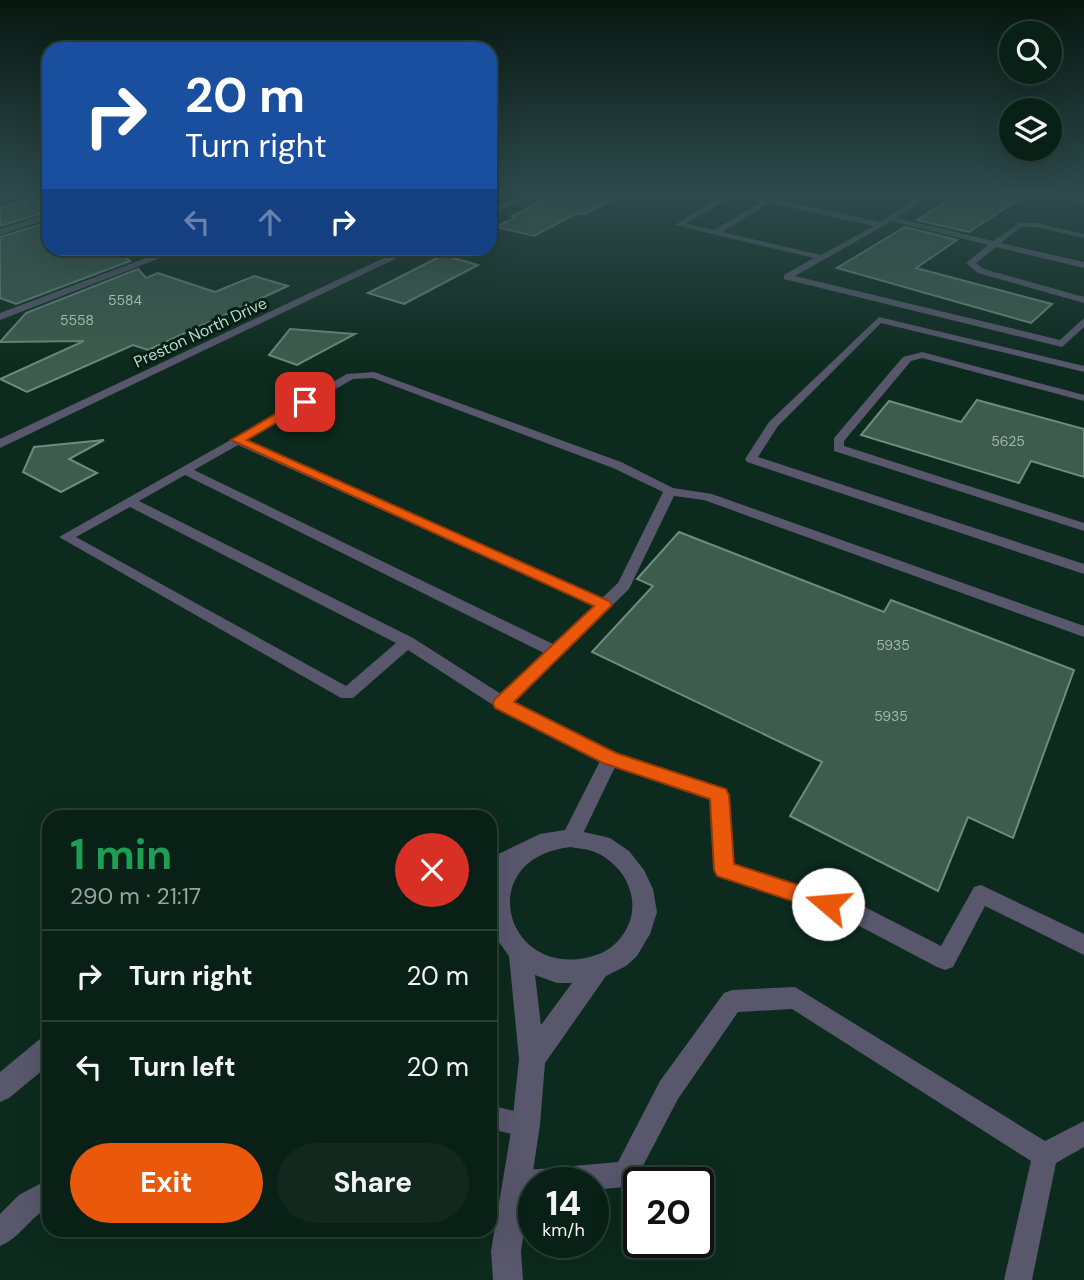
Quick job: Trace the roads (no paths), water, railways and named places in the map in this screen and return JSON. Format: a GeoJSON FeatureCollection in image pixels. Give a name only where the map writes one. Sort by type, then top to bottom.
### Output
{"type":"FeatureCollection","features":[{"type":"Feature","properties":{"kind":"street"},"geometry":{"type":"LineString","coordinates":[[0,317],[161,256]]}},
{"type":"Feature","properties":{"kind":"street","name":"Preston North Drive"},"geometry":{"type":"LineString","coordinates":[[0,444],[397,256]]}},
{"type":"Feature","properties":{"kind":"street"},"geometry":{"type":"LineString","coordinates":[[497,866],[544,842],[571,838],[603,845],[629,864],[644,892],[643,923],[626,951],[597,969],[532,1059]]}},
{"type":"Feature","properties":{"kind":"street"},"geometry":{"type":"LineString","coordinates":[[497,901],[503,876],[520,855]]}},
{"type":"Feature","properties":{"kind":"street"},"geometry":{"type":"LineString","coordinates":[[497,923],[521,954],[539,965],[560,972],[597,969]]}},
{"type":"Feature","properties":{"kind":"street"},"geometry":{"type":"LineString","coordinates":[[509,1280],[506,1251],[526,1125],[532,1059],[521,954]]}},
{"type":"Feature","properties":{"kind":"street"},"geometry":{"type":"LineString","coordinates":[[0,1089],[42,1054]]}},
{"type":"Feature","properties":{"kind":"lane"},"geometry":{"type":"LineString","coordinates":[[792,251],[824,258]]}},
{"type":"Feature","properties":{"kind":"lane"},"geometry":{"type":"LineString","coordinates":[[837,251],[787,277],[1062,344],[1084,321]]}},
{"type":"Feature","properties":{"kind":"lane"},"geometry":{"type":"LineString","coordinates":[[983,251],[970,261],[973,267],[1084,300]]}},
{"type":"Feature","properties":{"kind":"lane"},"geometry":{"type":"LineString","coordinates":[[1025,251],[1084,265]]}},
{"type":"Feature","properties":{"kind":"lane"},"geometry":{"type":"LineString","coordinates":[[1084,369],[879,320],[774,424],[751,459],[1084,569]]}},
{"type":"Feature","properties":{"kind":"lane"},"geometry":{"type":"LineString","coordinates":[[1084,398],[922,355],[907,359],[838,441],[838,448],[1084,527]]}},
{"type":"Feature","properties":{"kind":"lane"},"geometry":{"type":"LineString","coordinates":[[407,642],[346,694],[66,537],[351,376],[374,375],[617,465],[670,491],[707,496],[1084,632]]}},
{"type":"Feature","properties":{"kind":"lane"},"geometry":{"type":"LineString","coordinates":[[237,440],[604,605]]}},
{"type":"Feature","properties":{"kind":"lane"},"geometry":{"type":"LineString","coordinates":[[185,470],[555,652]]}},
{"type":"Feature","properties":{"kind":"lane"},"geometry":{"type":"LineString","coordinates":[[502,703],[624,586],[670,491]]}},
{"type":"Feature","properties":{"kind":"lane"},"geometry":{"type":"LineString","coordinates":[[129,502],[407,642],[502,703],[610,758],[719,795],[724,870],[854,912],[945,960],[981,894],[1084,945]]}},
{"type":"Feature","properties":{"kind":"lane"},"geometry":{"type":"LineString","coordinates":[[571,838],[610,758]]}},
{"type":"Feature","properties":{"kind":"lane"},"geometry":{"type":"LineString","coordinates":[[517,1184],[625,1174],[669,1090],[732,1001],[795,998],[1045,1155]]}},
{"type":"Feature","properties":{"kind":"lane"},"geometry":{"type":"LineString","coordinates":[[497,1119],[526,1125]]}},
{"type":"Feature","properties":{"kind":"lane"},"geometry":{"type":"LineString","coordinates":[[1018,1280],[1045,1155],[1084,1133]]}},
{"type":"Feature","properties":{"kind":"lane"},"geometry":{"type":"LineString","coordinates":[[0,1233],[28,1204],[42,1196]]}}]}
